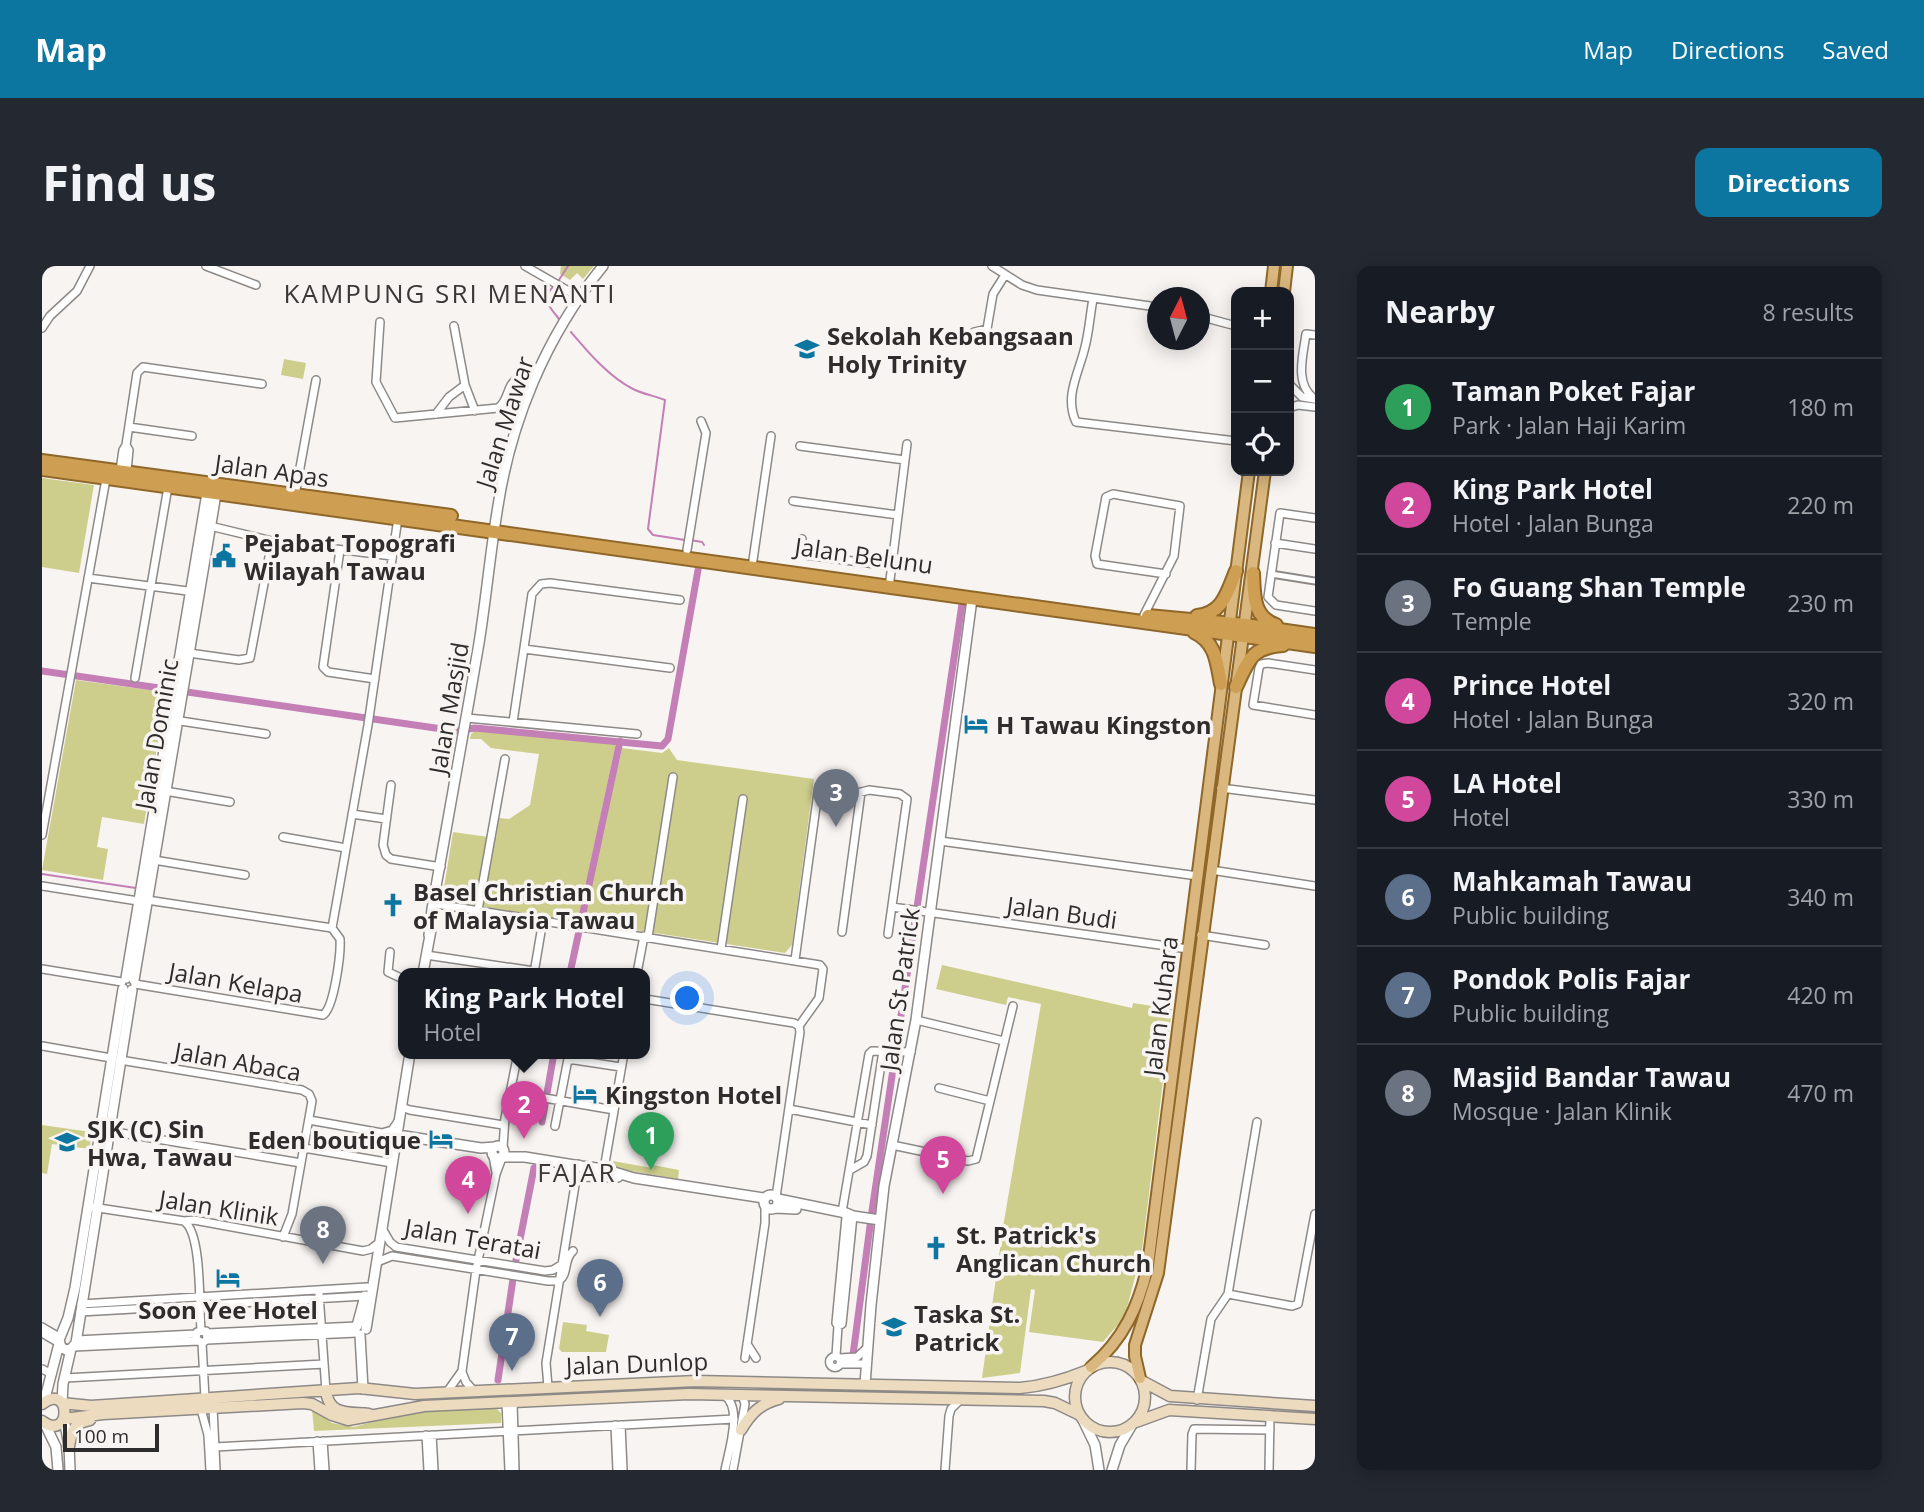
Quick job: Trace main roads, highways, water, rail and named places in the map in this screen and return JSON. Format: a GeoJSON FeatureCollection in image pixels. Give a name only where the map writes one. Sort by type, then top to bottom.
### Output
{"type":"FeatureCollection","features":[{"type":"Feature","properties":{"kind":"highway","name":"Jalan Apas"},"geometry":{"type":"LineString","coordinates":[[42,461],[123,471],[209,489],[398,518],[495,526]]}},
{"type":"Feature","properties":{"kind":"highway","name":"Jalan Apas"},"geometry":{"type":"LineString","coordinates":[[42,469],[168,487],[295,495],[495,526]]}},
{"type":"Feature","properties":{"kind":"highway","name":"Jalan Belunu"},"geometry":{"type":"LineString","coordinates":[[495,526],[688,544],[753,560],[1144,615],[1178,623]]}},
{"type":"Feature","properties":{"kind":"highway","name":"Jalan Belunu"},"geometry":{"type":"LineString","coordinates":[[495,526],[972,598],[1227,628]]}},
{"type":"Feature","properties":{"kind":"highway"},"geometry":{"type":"LineString","coordinates":[[1178,623],[1212,613],[1220,607],[1236,571]]}},
{"type":"Feature","properties":{"kind":"highway"},"geometry":{"type":"LineString","coordinates":[[1252,573],[1255,606],[1264,620],[1310,639]]}},
{"type":"Feature","properties":{"kind":"highway"},"geometry":{"type":"LineString","coordinates":[[1178,623],[1207,639],[1216,659],[1221,684]]}},
{"type":"Feature","properties":{"kind":"highway"},"geometry":{"type":"LineString","coordinates":[[1227,628],[1310,639]]}},
{"type":"Feature","properties":{"kind":"highway"},"geometry":{"type":"LineString","coordinates":[[1236,687],[1248,661],[1260,650],[1310,639]]}},
{"type":"Feature","properties":{"kind":"main road"},"geometry":{"type":"LineString","coordinates":[[1271,287],[1274,266]]}},
{"type":"Feature","properties":{"kind":"main road"},"geometry":{"type":"LineString","coordinates":[[1280,287],[1287,267]]}},
{"type":"Feature","properties":{"kind":"main road"},"geometry":{"type":"LineString","coordinates":[[1285,287],[1287,267]]}},
{"type":"Feature","properties":{"kind":"main road","name":"Jalan Kuhara"},"geometry":{"type":"LineString","coordinates":[[1089,1369],[1108,1351],[1125,1328],[1144,1283],[1168,1114],[1227,628],[1248,476]]}},
{"type":"Feature","properties":{"kind":"main road","name":"Jalan Kuhara"},"geometry":{"type":"LineString","coordinates":[[1141,1379],[1135,1345],[1158,1273],[1264,476]]}},
{"type":"Feature","properties":{"kind":"main road"},"geometry":{"type":"LineString","coordinates":[[1168,1114],[1177,1086],[1183,1082]]}},
{"type":"Feature","properties":{"kind":"main road"},"geometry":{"type":"LineString","coordinates":[[1315,1406],[1197,1400],[1170,1396],[1141,1379],[1132,1369],[1112,1362],[1089,1369],[1080,1378],[1075,1396],[1081,1416],[1090,1426],[1112,1432],[1169,1410],[1315,1419]]}},
{"type":"Feature","properties":{"kind":"main road","name":"Jalan Dunlop"},"geometry":{"type":"LineString","coordinates":[[43,1402],[55,1399],[62,1404],[91,1406],[363,1389],[394,1393],[447,1392],[696,1381],[1030,1387],[1059,1382],[1089,1369]]}},
{"type":"Feature","properties":{"kind":"main road"},"geometry":{"type":"LineString","coordinates":[[1133,1423],[1145,1404],[1141,1379]]}},
{"type":"Feature","properties":{"kind":"main road"},"geometry":{"type":"LineString","coordinates":[[696,1381],[735,1387],[742,1395]]}},
{"type":"Feature","properties":{"kind":"main road"},"geometry":{"type":"LineString","coordinates":[[866,1384],[877,1393],[896,1397]]}},
{"type":"Feature","properties":{"kind":"main road"},"geometry":{"type":"LineString","coordinates":[[326,1391],[328,1404],[334,1409],[373,1414]]}},
{"type":"Feature","properties":{"kind":"main road","name":"Jalan Dunlop"},"geometry":{"type":"LineString","coordinates":[[44,1422],[58,1424],[64,1419],[103,1414],[303,1403],[312,1404],[348,1420],[424,1406],[723,1394],[1044,1401],[1055,1403],[1081,1416]]}},
{"type":"Feature","properties":{"kind":"main road"},"geometry":{"type":"LineString","coordinates":[[741,1430],[760,1406],[793,1396]]}},
{"type":"Feature","properties":{"kind":"main road"},"geometry":{"type":"LineString","coordinates":[[187,1399],[209,1403],[213,1408]]}},
{"type":"Feature","properties":{"kind":"main road"},"geometry":{"type":"LineString","coordinates":[[62,1404],[66,1411],[64,1419]]}},
{"type":"Feature","properties":{"kind":"main road"},"geometry":{"type":"LineString","coordinates":[[69,1446],[75,1425],[103,1414]]}},
{"type":"Feature","properties":{"kind":"waterway"},"geometry":{"type":"LineString","coordinates":[[557,283],[568,266]]}},
{"type":"Feature","properties":{"kind":"waterway"},"geometry":{"type":"LineString","coordinates":[[553,287],[547,300],[560,320]]}},
{"type":"Feature","properties":{"kind":"waterway"},"geometry":{"type":"LineString","coordinates":[[571,332],[599,364],[624,384],[665,400],[648,529],[653,535],[685,540]]}},
{"type":"Feature","properties":{"kind":"waterway"},"geometry":{"type":"LineString","coordinates":[[690,540],[702,542],[704,545]]}},
{"type":"Feature","properties":{"kind":"waterway"},"geometry":{"type":"LineString","coordinates":[[42,671],[456,731],[475,728],[662,746],[668,739],[698,570]]}},
{"type":"Feature","properties":{"kind":"waterway"},"geometry":{"type":"LineString","coordinates":[[853,1355],[962,604]]}},
{"type":"Feature","properties":{"kind":"waterway"},"geometry":{"type":"LineString","coordinates":[[571,968],[620,741]]}},
{"type":"Feature","properties":{"kind":"waterway"},"geometry":{"type":"LineString","coordinates":[[42,874],[136,888]]}},
{"type":"Feature","properties":{"kind":"waterway"},"geometry":{"type":"LineString","coordinates":[[542,1122],[553,1059]]}},
{"type":"Feature","properties":{"kind":"waterway"},"geometry":{"type":"LineString","coordinates":[[516,1260],[534,1168]]}},
{"type":"Feature","properties":{"kind":"waterway"},"geometry":{"type":"LineString","coordinates":[[498,1380],[513,1279]]}},
{"type":"Feature","properties":{"kind":"place","name":"Sekolah Kebangsaan Holy Trinity"},"geometry":{"type":"Point","coordinates":[807,349]}},
{"type":"Feature","properties":{"kind":"place","name":"Pejabat Topografi Wilayah Tawau"},"geometry":{"type":"Point","coordinates":[224,556]}},
{"type":"Feature","properties":{"kind":"place","name":"H Tawau Kingston"},"geometry":{"type":"Point","coordinates":[976,724]}},
{"type":"Feature","properties":{"kind":"place","name":"Fo Guang Shan Temple"},"geometry":{"type":"Point","coordinates":[836,827]}},
{"type":"Feature","properties":{"kind":"place","name":"Basel Christian Church of Malaysia Tawau"},"geometry":{"type":"Point","coordinates":[393,905]}},
{"type":"Feature","properties":{"kind":"place","name":"Kingston Hotel"},"geometry":{"type":"Point","coordinates":[585,1094]}},
{"type":"Feature","properties":{"kind":"place","name":"Eden boutique"},"geometry":{"type":"Point","coordinates":[441,1139]}},
{"type":"Feature","properties":{"kind":"place","name":"King Park Hotel"},"geometry":{"type":"Point","coordinates":[524,1139]}},
{"type":"Feature","properties":{"kind":"place","name":"SJK (C) Sin Hwa, Tawau"},"geometry":{"type":"Point","coordinates":[67,1142]}},
{"type":"Feature","properties":{"kind":"place","name":"Taman Poket Fajar"},"geometry":{"type":"Point","coordinates":[651,1170]}},
{"type":"Feature","properties":{"kind":"place","name":"LA Hotel"},"geometry":{"type":"Point","coordinates":[943,1194]}},
{"type":"Feature","properties":{"kind":"place","name":"Prince Hotel"},"geometry":{"type":"Point","coordinates":[468,1214]}},
{"type":"Feature","properties":{"kind":"place","name":"St. Patrick's Anglican Church"},"geometry":{"type":"Point","coordinates":[936,1248]}},
{"type":"Feature","properties":{"kind":"place","name":"Masjid Bandar Tawau"},"geometry":{"type":"Point","coordinates":[323,1264]}},
{"type":"Feature","properties":{"kind":"place","name":"Soon Yee Hotel"},"geometry":{"type":"Point","coordinates":[228,1278]}},
{"type":"Feature","properties":{"kind":"place","name":"Mahkamah Tawau"},"geometry":{"type":"Point","coordinates":[600,1317]}},
{"type":"Feature","properties":{"kind":"place","name":"Taska St. Patrick"},"geometry":{"type":"Point","coordinates":[894,1327]}},
{"type":"Feature","properties":{"kind":"place","name":"Pondok Polis Fajar"},"geometry":{"type":"Point","coordinates":[512,1371]}},
{"type":"Feature","properties":{"kind":"district","name":"KAMPUNG SRI MENANTI"},"geometry":{"type":"Point","coordinates":[450,293]}},
{"type":"Feature","properties":{"kind":"district","name":"FAJAR"},"geometry":{"type":"Point","coordinates":[577,1172]}}]}
